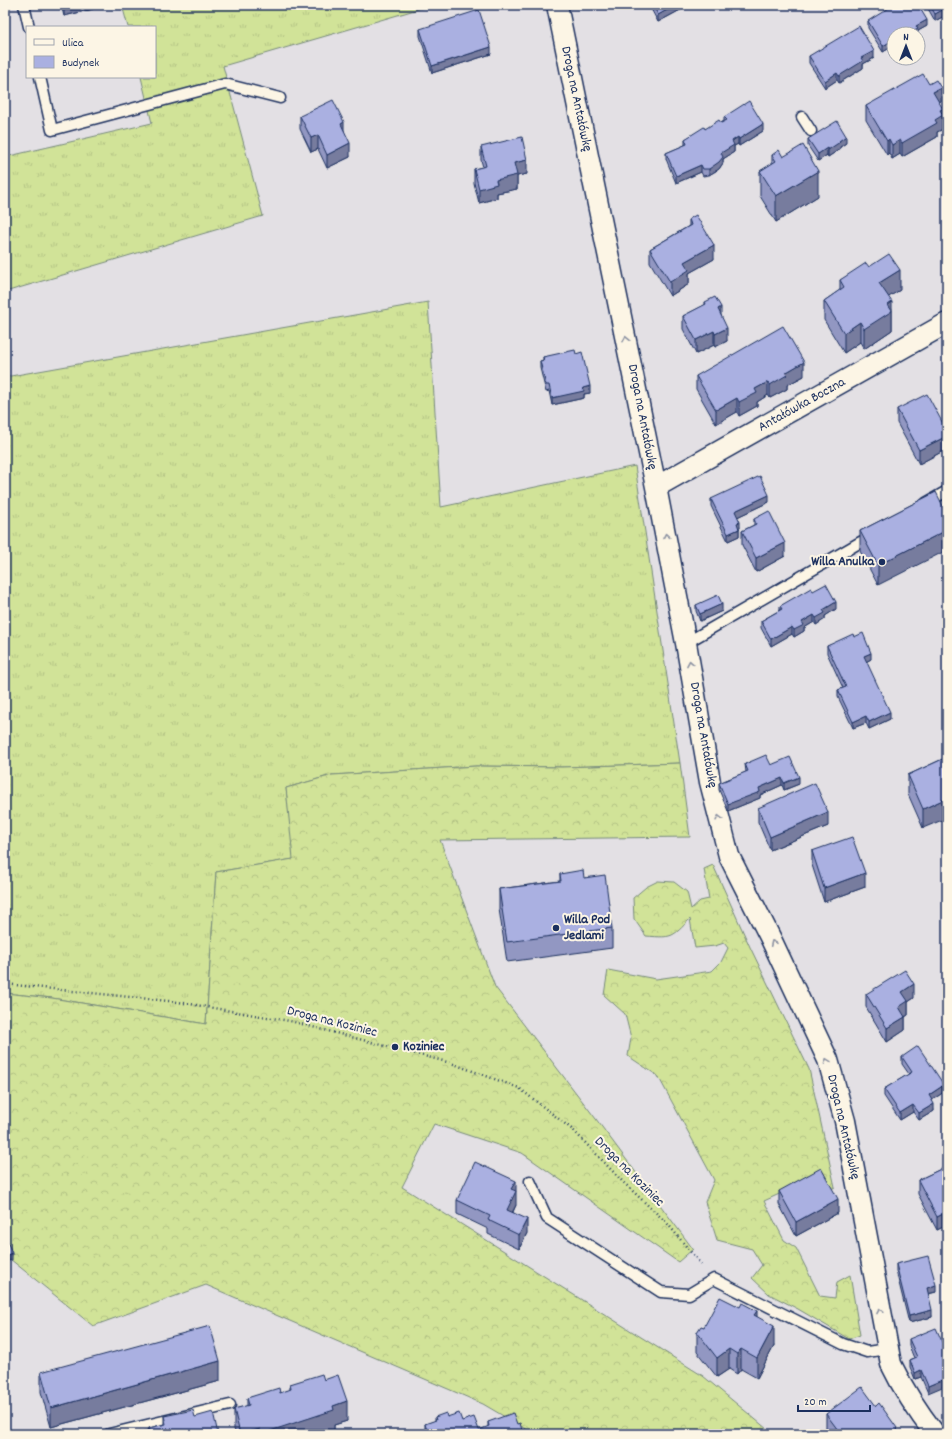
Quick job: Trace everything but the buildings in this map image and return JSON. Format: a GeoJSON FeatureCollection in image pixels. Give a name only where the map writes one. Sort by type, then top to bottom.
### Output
{"type":"FeatureCollection","features":[{"type":"Feature","properties":{"kind":"street","name":"Droga na Antałówkę"},"geometry":{"type":"LineString","coordinates":[[557,5],[656,487],[686,643],[710,782],[728,856],[770,937],[828,1060],[845,1122],[891,1364],[900,1382],[935,1434]]}},
{"type":"Feature","properties":{"kind":"street","name":"Antałówka Boczna"},"geometry":{"type":"LineString","coordinates":[[656,487],[947,323]]}},
{"type":"Feature","properties":{"kind":"lane"},"geometry":{"type":"LineString","coordinates":[[24,5],[29,26]]}},
{"type":"Feature","properties":{"kind":"lane"},"geometry":{"type":"LineString","coordinates":[[40,78],[52,130],[225,84],[280,98]]}},
{"type":"Feature","properties":{"kind":"lane"},"geometry":{"type":"LineString","coordinates":[[802,117],[810,131]]}},
{"type":"Feature","properties":{"kind":"lane"},"geometry":{"type":"LineString","coordinates":[[920,507],[947,491]]}},
{"type":"Feature","properties":{"kind":"lane"},"geometry":{"type":"LineString","coordinates":[[686,643],[878,531]]}},
{"type":"Feature","properties":{"kind":"lane"},"geometry":{"type":"LineString","coordinates":[[530,1181],[547,1218],[661,1292],[689,1294],[714,1279],[843,1344],[867,1352],[887,1349]]}},
{"type":"Feature","properties":{"kind":"lane"},"geometry":{"type":"LineString","coordinates":[[109,1434],[230,1406]]}},
{"type":"Feature","properties":{"kind":"path","name":"Droga na Koziniec"},"geometry":{"type":"LineString","coordinates":[[5,984],[178,1002],[290,1021],[395,1047],[450,1063],[519,1088],[573,1130],[624,1183],[667,1223],[714,1279]]}},
{"type":"Feature","properties":{"kind":"green space"},"geometry":{"type":"Polygon","coordinates":[[[122,5],[432,5],[223,66],[263,216],[5,292],[5,157],[152,123],[141,78],[156,78],[156,26],[128,26],[122,5]]]}},
{"type":"Feature","properties":{"kind":"green space"},"geometry":{"type":"Polygon","coordinates":[[[428,302],[441,507],[635,466],[680,763],[562,767],[476,766],[332,775],[286,788],[294,859],[216,872],[206,1024],[52,998],[5,993],[5,377],[428,302]]]}},
{"type":"Feature","properties":{"kind":"green space"},"geometry":{"type":"Polygon","coordinates":[[[680,763],[690,837],[440,840],[495,987],[693,1249],[678,1262],[522,1153],[434,1124],[402,1187],[703,1376],[773,1434],[534,1434],[483,1404],[206,1285],[93,1326],[5,1255],[5,993],[52,998],[206,1024],[216,872],[293,859],[286,788],[332,775],[476,766],[562,767],[680,763]]]}},
{"type":"Feature","properties":{"kind":"green space"},"geometry":{"type":"Polygon","coordinates":[[[713,865],[750,947],[809,1069],[835,1187],[831,1189],[821,1175],[764,1201],[784,1240],[796,1248],[820,1296],[835,1298],[837,1282],[850,1275],[860,1335],[849,1339],[769,1294],[752,1278],[762,1265],[752,1249],[717,1240],[705,1202],[714,1180],[658,1076],[628,1056],[631,1038],[625,1014],[604,995],[608,970],[656,979],[712,971],[721,962],[728,948],[724,943],[715,946],[695,948],[690,919],[675,933],[667,937],[661,937],[646,936],[634,919],[633,898],[646,887],[658,881],[674,882],[687,892],[691,909],[700,901],[709,899],[704,869],[713,865]]]}},
{"type":"Feature","properties":{"kind":"place","name":"Willa Anulka"},"geometry":{"type":"Point","coordinates":[882,562]}},
{"type":"Feature","properties":{"kind":"place","name":"Willa Pod Jedlami"},"geometry":{"type":"Point","coordinates":[556,928]}},
{"type":"Feature","properties":{"kind":"place","name":"Koziniec"},"geometry":{"type":"Point","coordinates":[395,1047]}}]}
